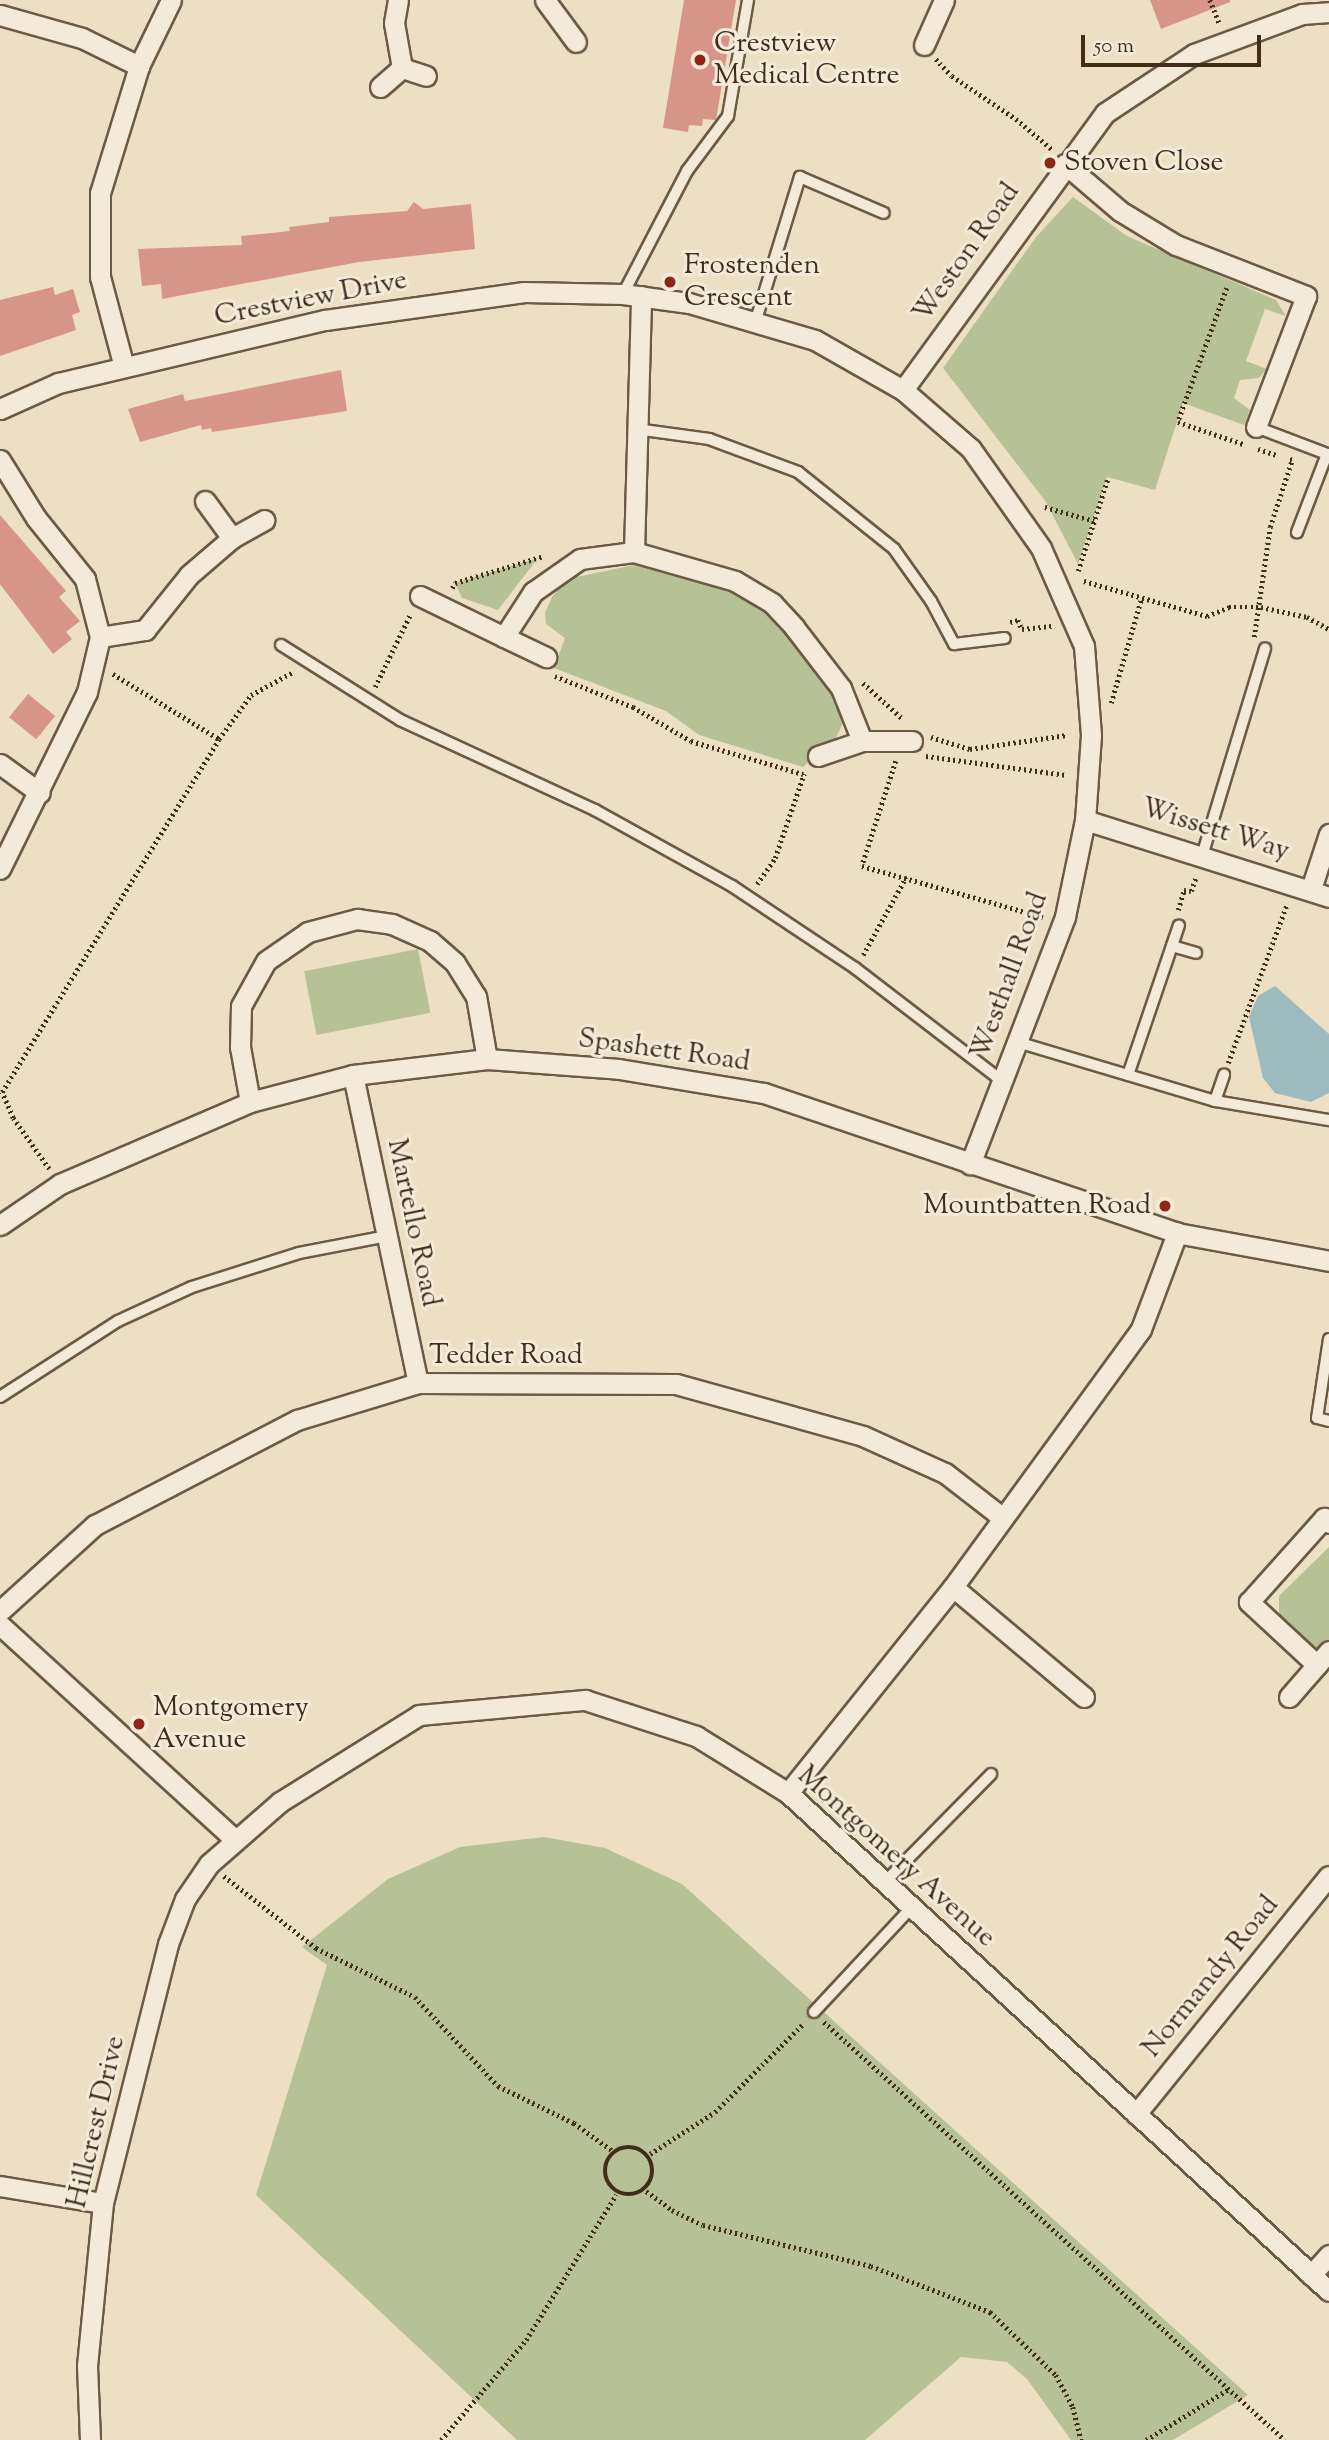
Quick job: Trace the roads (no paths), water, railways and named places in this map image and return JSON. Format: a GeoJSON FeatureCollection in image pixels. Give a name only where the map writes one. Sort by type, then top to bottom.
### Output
{"type":"FeatureCollection","features":[{"type":"Feature","properties":{"kind":"street"},"geometry":{"type":"LineString","coordinates":[[124,367],[100,277],[97,229],[100,193],[112,141],[139,65],[171,0]]}},
{"type":"Feature","properties":{"kind":"street"},"geometry":{"type":"LineString","coordinates":[[398,0],[394,23],[402,68]]}},
{"type":"Feature","properties":{"kind":"street"},"geometry":{"type":"LineString","coordinates":[[545,0],[576,41]]}},
{"type":"Feature","properties":{"kind":"street"},"geometry":{"type":"LineString","coordinates":[[924,45],[944,0]]}},
{"type":"Feature","properties":{"kind":"street","name":"Weston Road"},"geometry":{"type":"LineString","coordinates":[[903,390],[1065,164],[1105,113],[1194,54],[1301,7],[1329,12]]}},
{"type":"Feature","properties":{"kind":"street"},"geometry":{"type":"LineString","coordinates":[[0,15],[82,38],[139,65]]}},
{"type":"Feature","properties":{"kind":"street"},"geometry":{"type":"LineString","coordinates":[[402,68],[426,76]]}},
{"type":"Feature","properties":{"kind":"street"},"geometry":{"type":"LineString","coordinates":[[380,87],[402,68]]}},
{"type":"Feature","properties":{"kind":"street"},"geometry":{"type":"LineString","coordinates":[[1065,164],[1120,211],[1176,245],[1306,296],[1256,427]]}},
{"type":"Feature","properties":{"kind":"street","name":"Crestview Drive"},"geometry":{"type":"LineString","coordinates":[[0,409],[58,383],[325,320],[524,292],[632,295]]}},
{"type":"Feature","properties":{"kind":"street"},"geometry":{"type":"LineString","coordinates":[[632,295],[636,429],[634,552]]}},
{"type":"Feature","properties":{"kind":"street","name":"Westhall Road"},"geometry":{"type":"LineString","coordinates":[[632,295],[689,303],[815,340],[903,390],[971,449],[1041,548],[1084,646],[1091,735],[1084,820],[1065,917],[970,1164]]}},
{"type":"Feature","properties":{"kind":"street"},"geometry":{"type":"LineString","coordinates":[[0,460],[36,518],[85,579],[100,637],[87,692],[40,793],[0,869]]}},
{"type":"Feature","properties":{"kind":"street"},"geometry":{"type":"LineString","coordinates":[[205,501],[232,538]]}},
{"type":"Feature","properties":{"kind":"street"},"geometry":{"type":"LineString","coordinates":[[100,637],[145,631],[189,575],[232,538],[264,520]]}},
{"type":"Feature","properties":{"kind":"street"},"geometry":{"type":"LineString","coordinates":[[504,637],[533,592],[560,569],[580,559],[634,552],[735,581],[772,603],[841,688],[862,741]]}},
{"type":"Feature","properties":{"kind":"street"},"geometry":{"type":"LineString","coordinates":[[420,596],[546,657]]}},
{"type":"Feature","properties":{"kind":"street"},"geometry":{"type":"LineString","coordinates":[[818,756],[862,741],[914,747]]}},
{"type":"Feature","properties":{"kind":"street"},"geometry":{"type":"LineString","coordinates":[[0,765],[40,793]]}},
{"type":"Feature","properties":{"kind":"street","name":"Wissett Way"},"geometry":{"type":"LineString","coordinates":[[1084,820],[1312,890]]}},
{"type":"Feature","properties":{"kind":"street"},"geometry":{"type":"LineString","coordinates":[[1312,890],[1329,834]]}},
{"type":"Feature","properties":{"kind":"street"},"geometry":{"type":"LineString","coordinates":[[250,1102],[240,1047],[241,1006],[266,961],[308,932],[357,919],[391,923],[430,941],[455,963],[476,996],[487,1059]]}},
{"type":"Feature","properties":{"kind":"street","name":"Spashett Road"},"geometry":{"type":"LineString","coordinates":[[0,1225],[60,1184],[250,1102],[353,1075],[487,1059],[620,1069],[764,1093],[1177,1233],[1329,1261]]}},
{"type":"Feature","properties":{"kind":"street","name":"Martello Road"},"geometry":{"type":"LineString","coordinates":[[353,1075],[418,1383]]}},
{"type":"Feature","properties":{"kind":"street"},"geometry":{"type":"LineString","coordinates":[[788,1793],[953,1587],[1141,1329],[1177,1233]]}},
{"type":"Feature","properties":{"kind":"street","name":"Tedder Road"},"geometry":{"type":"LineString","coordinates":[[0,1611],[95,1525],[297,1420],[418,1383],[676,1384],[863,1436],[945,1473],[1003,1518]]}},
{"type":"Feature","properties":{"kind":"street"},"geometry":{"type":"LineString","coordinates":[[1289,1697],[1323,1658],[1249,1602],[1324,1518],[1329,1523]]}},
{"type":"Feature","properties":{"kind":"street"},"geometry":{"type":"LineString","coordinates":[[953,1587],[1084,1697]]}},
{"type":"Feature","properties":{"kind":"street"},"geometry":{"type":"LineString","coordinates":[[0,1625],[234,1839]]}},
{"type":"Feature","properties":{"kind":"street","name":"Montgomery Avenue"},"geometry":{"type":"LineString","coordinates":[[234,1839],[280,1802],[419,1714],[585,1700],[696,1736],[788,1793],[1329,2291]]}},
{"type":"Feature","properties":{"kind":"street","name":"Hillcrest Drive"},"geometry":{"type":"LineString","coordinates":[[90,2440],[87,2366],[103,2203],[168,1944],[185,1899],[209,1864],[234,1839]]}},
{"type":"Feature","properties":{"kind":"street","name":"Normandy Road"},"geometry":{"type":"LineString","coordinates":[[1136,2114],[1329,1876]]}},
{"type":"Feature","properties":{"kind":"street"},"geometry":{"type":"LineString","coordinates":[[0,2186],[103,2203]]}},
{"type":"Feature","properties":{"kind":"street"},"geometry":{"type":"LineString","coordinates":[[1311,2275],[1329,2255]]}},
{"type":"Feature","properties":{"kind":"lane"},"geometry":{"type":"LineString","coordinates":[[632,295],[687,171],[728,116],[748,0]]}},
{"type":"Feature","properties":{"kind":"lane"},"geometry":{"type":"LineString","coordinates":[[755,323],[800,177],[884,213]]}},
{"type":"Feature","properties":{"kind":"lane"},"geometry":{"type":"LineString","coordinates":[[1256,427],[1327,454],[1297,532]]}},
{"type":"Feature","properties":{"kind":"lane"},"geometry":{"type":"LineString","coordinates":[[636,429],[709,439],[798,472],[894,549],[932,601],[954,644],[1005,638]]}},
{"type":"Feature","properties":{"kind":"lane"},"geometry":{"type":"LineString","coordinates":[[281,645],[400,720],[595,810],[749,897],[855,968],[1002,1081]]}},
{"type":"Feature","properties":{"kind":"lane"},"geometry":{"type":"LineString","coordinates":[[1202,856],[1265,648]]}},
{"type":"Feature","properties":{"kind":"lane"},"geometry":{"type":"LineString","coordinates":[[1128,1075],[1179,925]]}},
{"type":"Feature","properties":{"kind":"lane"},"geometry":{"type":"LineString","coordinates":[[1172,946],[1196,953]]}},
{"type":"Feature","properties":{"kind":"lane"},"geometry":{"type":"LineString","coordinates":[[1017,1042],[1215,1101],[1329,1120]]}},
{"type":"Feature","properties":{"kind":"lane"},"geometry":{"type":"LineString","coordinates":[[1215,1101],[1224,1075]]}},
{"type":"Feature","properties":{"kind":"lane"},"geometry":{"type":"LineString","coordinates":[[0,1397],[118,1321],[192,1287],[299,1253],[387,1236]]}},
{"type":"Feature","properties":{"kind":"lane"},"geometry":{"type":"LineString","coordinates":[[1329,1339],[1317,1418],[1329,1421]]}},
{"type":"Feature","properties":{"kind":"lane"},"geometry":{"type":"LineString","coordinates":[[886,1881],[991,1774]]}},
{"type":"Feature","properties":{"kind":"lane"},"geometry":{"type":"LineString","coordinates":[[814,2012],[911,1908]]}},
{"type":"Feature","properties":{"kind":"water"},"geometry":{"type":"Polygon","coordinates":[[[1275,986],[1329,1034],[1329,1093],[1311,1102],[1275,1093],[1263,1078],[1249,1017],[1258,996],[1275,986]]]}},
{"type":"Feature","properties":{"kind":"place","name":"Crestview Medical Centre"},"geometry":{"type":"Point","coordinates":[700,60]}},
{"type":"Feature","properties":{"kind":"place","name":"Stoven Close"},"geometry":{"type":"Point","coordinates":[1050,163]}},
{"type":"Feature","properties":{"kind":"place","name":"Frostenden Crescent"},"geometry":{"type":"Point","coordinates":[670,282]}},
{"type":"Feature","properties":{"kind":"place","name":"Mountbatten Road"},"geometry":{"type":"Point","coordinates":[1165,1206]}},
{"type":"Feature","properties":{"kind":"place","name":"Montgomery Avenue"},"geometry":{"type":"Point","coordinates":[139,1724]}}]}
